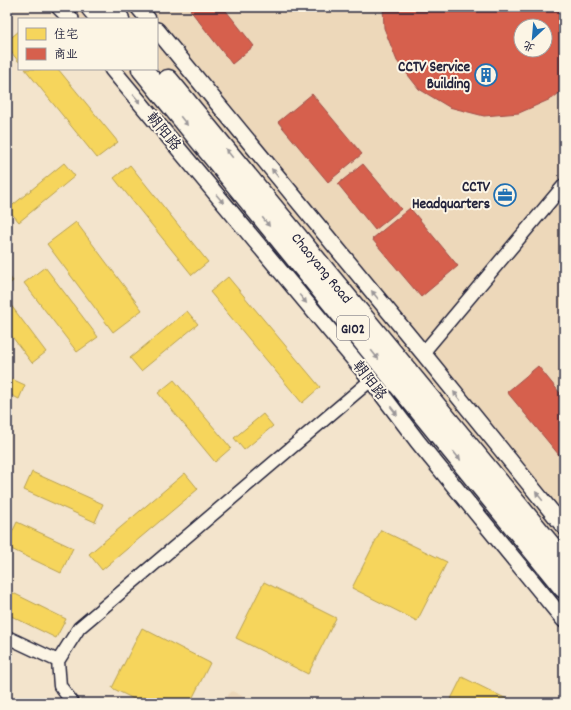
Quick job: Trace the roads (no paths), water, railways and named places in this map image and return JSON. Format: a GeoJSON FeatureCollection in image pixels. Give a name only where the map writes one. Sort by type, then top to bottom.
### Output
{"type":"FeatureCollection","features":[{"type":"Feature","properties":{"kind":"highway"},"geometry":{"type":"LineString","coordinates":[[91,7],[100,18]]}},
{"type":"Feature","properties":{"kind":"highway"},"geometry":{"type":"LineString","coordinates":[[109,7],[118,18]]}},
{"type":"Feature","properties":{"kind":"highway","name":"Chaoyang Road"},"geometry":{"type":"LineString","coordinates":[[158,67],[564,562]]}},
{"type":"Feature","properties":{"kind":"highway","name":"朝阳路"},"geometry":{"type":"LineString","coordinates":[[143,70],[564,588]]}},
{"type":"Feature","properties":{"kind":"street"},"geometry":{"type":"LineString","coordinates":[[59,7],[69,18]]}},
{"type":"Feature","properties":{"kind":"street"},"geometry":{"type":"LineString","coordinates":[[138,7],[147,18]]}},
{"type":"Feature","properties":{"kind":"street"},"geometry":{"type":"LineString","coordinates":[[158,31],[424,353],[564,527]]}},
{"type":"Feature","properties":{"kind":"street","name":"朝阳路"},"geometry":{"type":"LineString","coordinates":[[113,70],[371,380],[418,442],[564,620]]}},
{"type":"Feature","properties":{"kind":"street"},"geometry":{"type":"LineString","coordinates":[[424,353],[564,185]]}},
{"type":"Feature","properties":{"kind":"street"},"geometry":{"type":"LineString","coordinates":[[73,703],[60,686],[58,661],[80,628],[371,380]]}},
{"type":"Feature","properties":{"kind":"street"},"geometry":{"type":"LineString","coordinates":[[7,637],[58,661]]}},
{"type":"Feature","properties":{"kind":"place","name":"CCTV Service Building"},"geometry":{"type":"Point","coordinates":[486,75]}},
{"type":"Feature","properties":{"kind":"place","name":"CCTV Headquarters"},"geometry":{"type":"Point","coordinates":[505,195]}}]}
